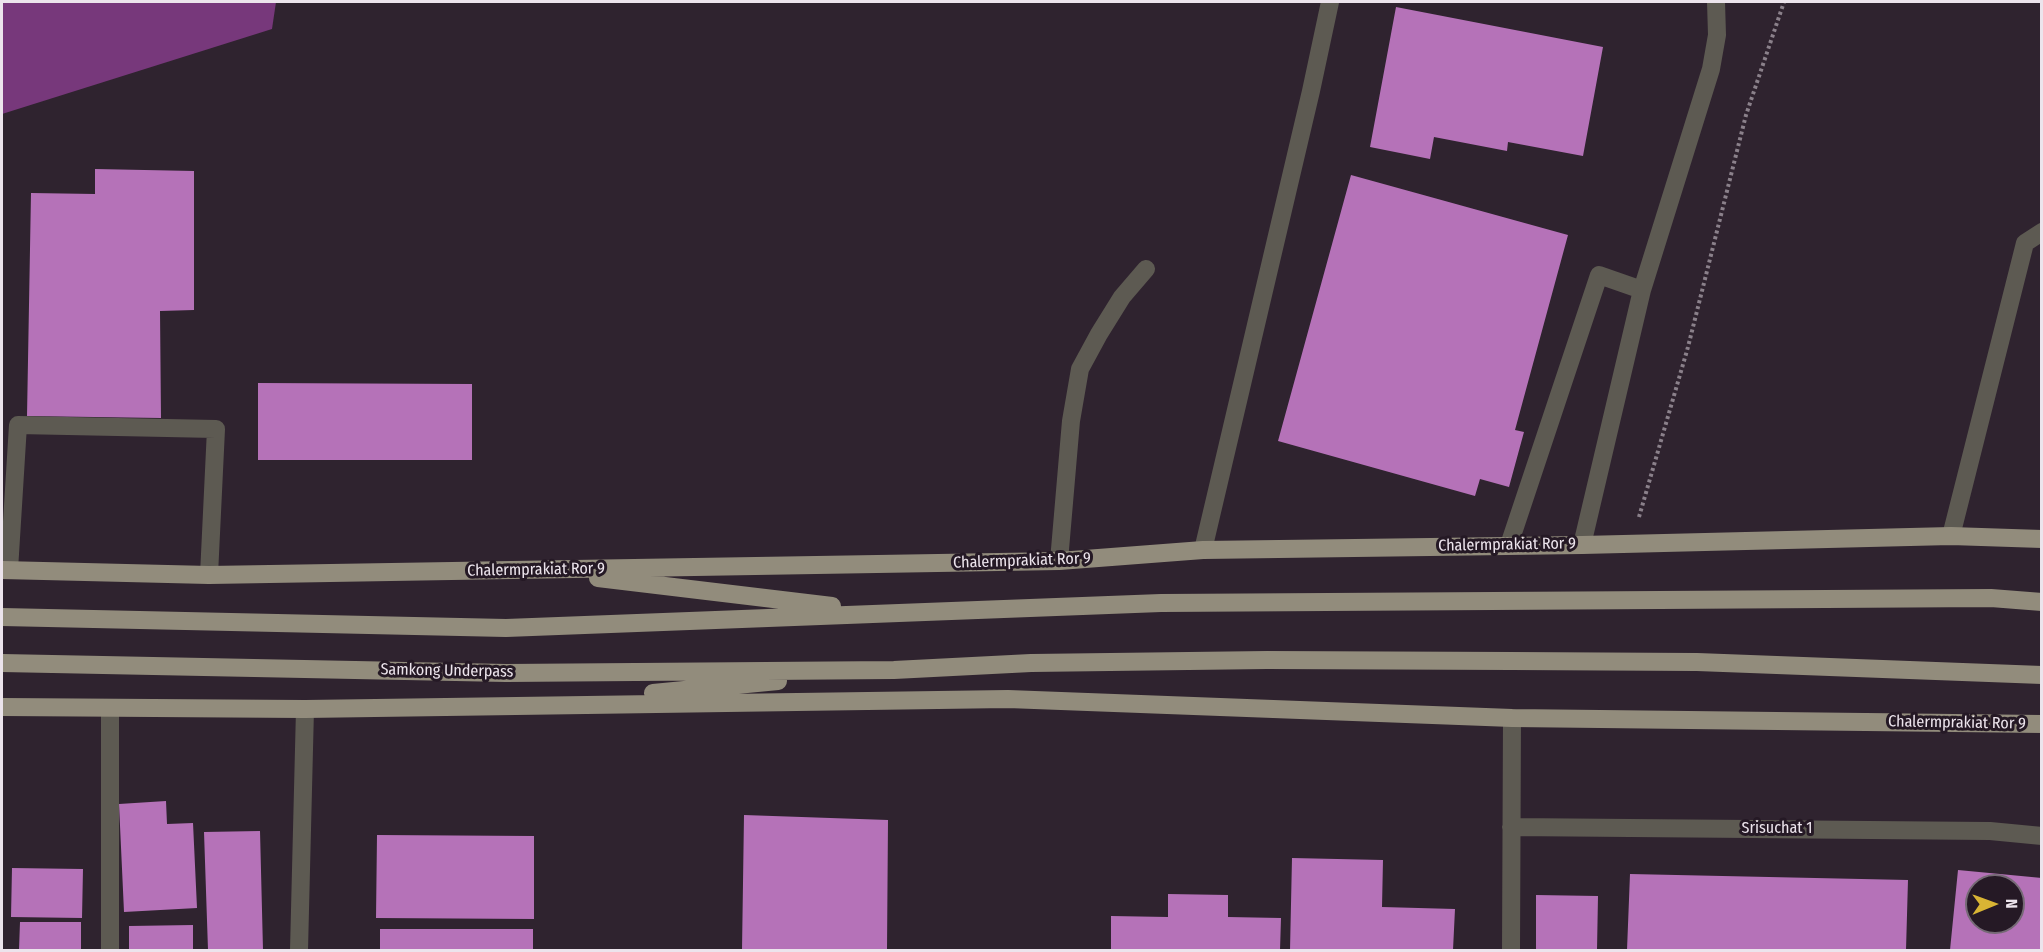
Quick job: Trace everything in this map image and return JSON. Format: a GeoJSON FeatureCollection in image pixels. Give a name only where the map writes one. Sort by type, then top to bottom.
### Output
{"type":"FeatureCollection","features":[{"type":"Feature","properties":{"kind":"main road","name":"Chalermprakiat Ror 9"},"geometry":{"type":"LineString","coordinates":[[5,570],[209,575],[1059,561],[1203,550],[1582,545],[1951,536],[2042,539]]}},
{"type":"Feature","properties":{"kind":"main road"},"geometry":{"type":"LineString","coordinates":[[528,570],[891,613]]}},
{"type":"Feature","properties":{"kind":"main road"},"geometry":{"type":"LineString","coordinates":[[2,617],[506,628],[1161,603],[1991,598],[2042,602]]}},
{"type":"Feature","properties":{"kind":"main road"},"geometry":{"type":"LineString","coordinates":[[528,705],[894,670],[1031,663],[1256,660],[1709,662],[2042,675]]}},
{"type":"Feature","properties":{"kind":"main road","name":"Samkong Underpass"},"geometry":{"type":"LineString","coordinates":[[2,663],[506,673],[894,670]]}},
{"type":"Feature","properties":{"kind":"main road","name":"Chalermprakiat Ror 9"},"geometry":{"type":"LineString","coordinates":[[2,707],[305,709],[1008,699],[1512,718],[2042,724]]}},
{"type":"Feature","properties":{"kind":"street"},"geometry":{"type":"LineString","coordinates":[[1203,550],[1330,2]]}},
{"type":"Feature","properties":{"kind":"street"},"geometry":{"type":"LineString","coordinates":[[1582,545],[1642,290],[1711,69],[1717,35],[1716,2]]}},
{"type":"Feature","properties":{"kind":"street"},"geometry":{"type":"LineString","coordinates":[[1951,536],[2025,243],[2042,232]]}},
{"type":"Feature","properties":{"kind":"street"},"geometry":{"type":"LineString","coordinates":[[1059,561],[1071,421],[1080,369],[1122,297],[1146,269]]}},
{"type":"Feature","properties":{"kind":"street"},"geometry":{"type":"LineString","coordinates":[[1509,545],[1599,275],[1642,290]]}},
{"type":"Feature","properties":{"kind":"street"},"geometry":{"type":"LineString","coordinates":[[5,570],[18,425],[216,429],[209,575]]}},
{"type":"Feature","properties":{"kind":"street"},"geometry":{"type":"LineString","coordinates":[[110,709],[110,951]]}},
{"type":"Feature","properties":{"kind":"street"},"geometry":{"type":"LineString","coordinates":[[299,951],[305,709]]}},
{"type":"Feature","properties":{"kind":"street"},"geometry":{"type":"LineString","coordinates":[[1511,951],[1512,718]]}},
{"type":"Feature","properties":{"kind":"street","name":"Srisuchat 1"},"geometry":{"type":"LineString","coordinates":[[1511,827],[1990,831],[2042,836]]}},
{"type":"Feature","properties":{"kind":"path"},"geometry":{"type":"LineString","coordinates":[[1631,543],[1688,347],[1746,115],[1784,2]]}},
{"type":"Feature","properties":{"kind":"shaded area"},"geometry":{"type":"Polygon","coordinates":[[[2,2],[276,2],[272,29],[2,114],[2,2]]]}},
{"type":"Feature","properties":{"kind":"building"},"geometry":{"type":"Polygon","coordinates":[[[1396,7],[1603,47],[1583,156],[1508,142],[1507,151],[1434,137],[1430,159],[1370,147],[1396,7]]]}},
{"type":"Feature","properties":{"kind":"building"},"geometry":{"type":"Polygon","coordinates":[[[95,169],[194,171],[194,310],[160,311],[161,418],[27,416],[31,193],[95,194],[95,169]]]}},
{"type":"Feature","properties":{"kind":"building"},"geometry":{"type":"Polygon","coordinates":[[[1351,175],[1568,235],[1515,430],[1524,432],[1509,487],[1480,479],[1475,496],[1278,441],[1351,175]]]}},
{"type":"Feature","properties":{"kind":"building"},"geometry":{"type":"Polygon","coordinates":[[[258,383],[472,384],[472,460],[258,460],[258,383]]]}},
{"type":"Feature","properties":{"kind":"building"},"geometry":{"type":"Polygon","coordinates":[[[166,801],[167,824],[193,823],[197,908],[124,912],[119,804],[166,801]]]}},
{"type":"Feature","properties":{"kind":"building"},"geometry":{"type":"Polygon","coordinates":[[[744,815],[888,820],[887,950],[742,950],[744,815]]]}},
{"type":"Feature","properties":{"kind":"building"},"geometry":{"type":"Polygon","coordinates":[[[260,831],[263,950],[208,950],[204,832],[260,831]]]}},
{"type":"Feature","properties":{"kind":"building"},"geometry":{"type":"Polygon","coordinates":[[[377,835],[534,836],[534,919],[376,918],[377,835]]]}},
{"type":"Feature","properties":{"kind":"building"},"geometry":{"type":"Polygon","coordinates":[[[1292,858],[1383,860],[1382,907],[1455,909],[1453,950],[1290,950],[1292,858]]]}},
{"type":"Feature","properties":{"kind":"building"},"geometry":{"type":"Polygon","coordinates":[[[12,868],[83,869],[82,918],[11,917],[12,868]]]}},
{"type":"Feature","properties":{"kind":"building"},"geometry":{"type":"Polygon","coordinates":[[[1958,870],[2000,874],[1965,874],[1965,934],[2025,934],[2025,876],[2042,878],[2042,950],[1950,950],[1958,870]]]}},
{"type":"Feature","properties":{"kind":"building"},"geometry":{"type":"Polygon","coordinates":[[[1630,874],[1908,880],[1906,950],[1627,950],[1630,874]]]}},
{"type":"Feature","properties":{"kind":"building"},"geometry":{"type":"Polygon","coordinates":[[[1168,894],[1228,895],[1228,917],[1281,918],[1280,950],[1111,950],[1111,916],[1168,917],[1168,894]]]}},
{"type":"Feature","properties":{"kind":"building"},"geometry":{"type":"Polygon","coordinates":[[[1536,895],[1598,896],[1597,950],[1536,950],[1536,895]]]}},
{"type":"Feature","properties":{"kind":"building"},"geometry":{"type":"Polygon","coordinates":[[[20,922],[81,922],[81,950],[19,950],[20,922]]]}},
{"type":"Feature","properties":{"kind":"building"},"geometry":{"type":"Polygon","coordinates":[[[193,925],[193,950],[129,950],[129,926],[193,925]]]}},
{"type":"Feature","properties":{"kind":"building"},"geometry":{"type":"Polygon","coordinates":[[[380,929],[533,929],[533,950],[380,950],[380,929]]]}}]}
